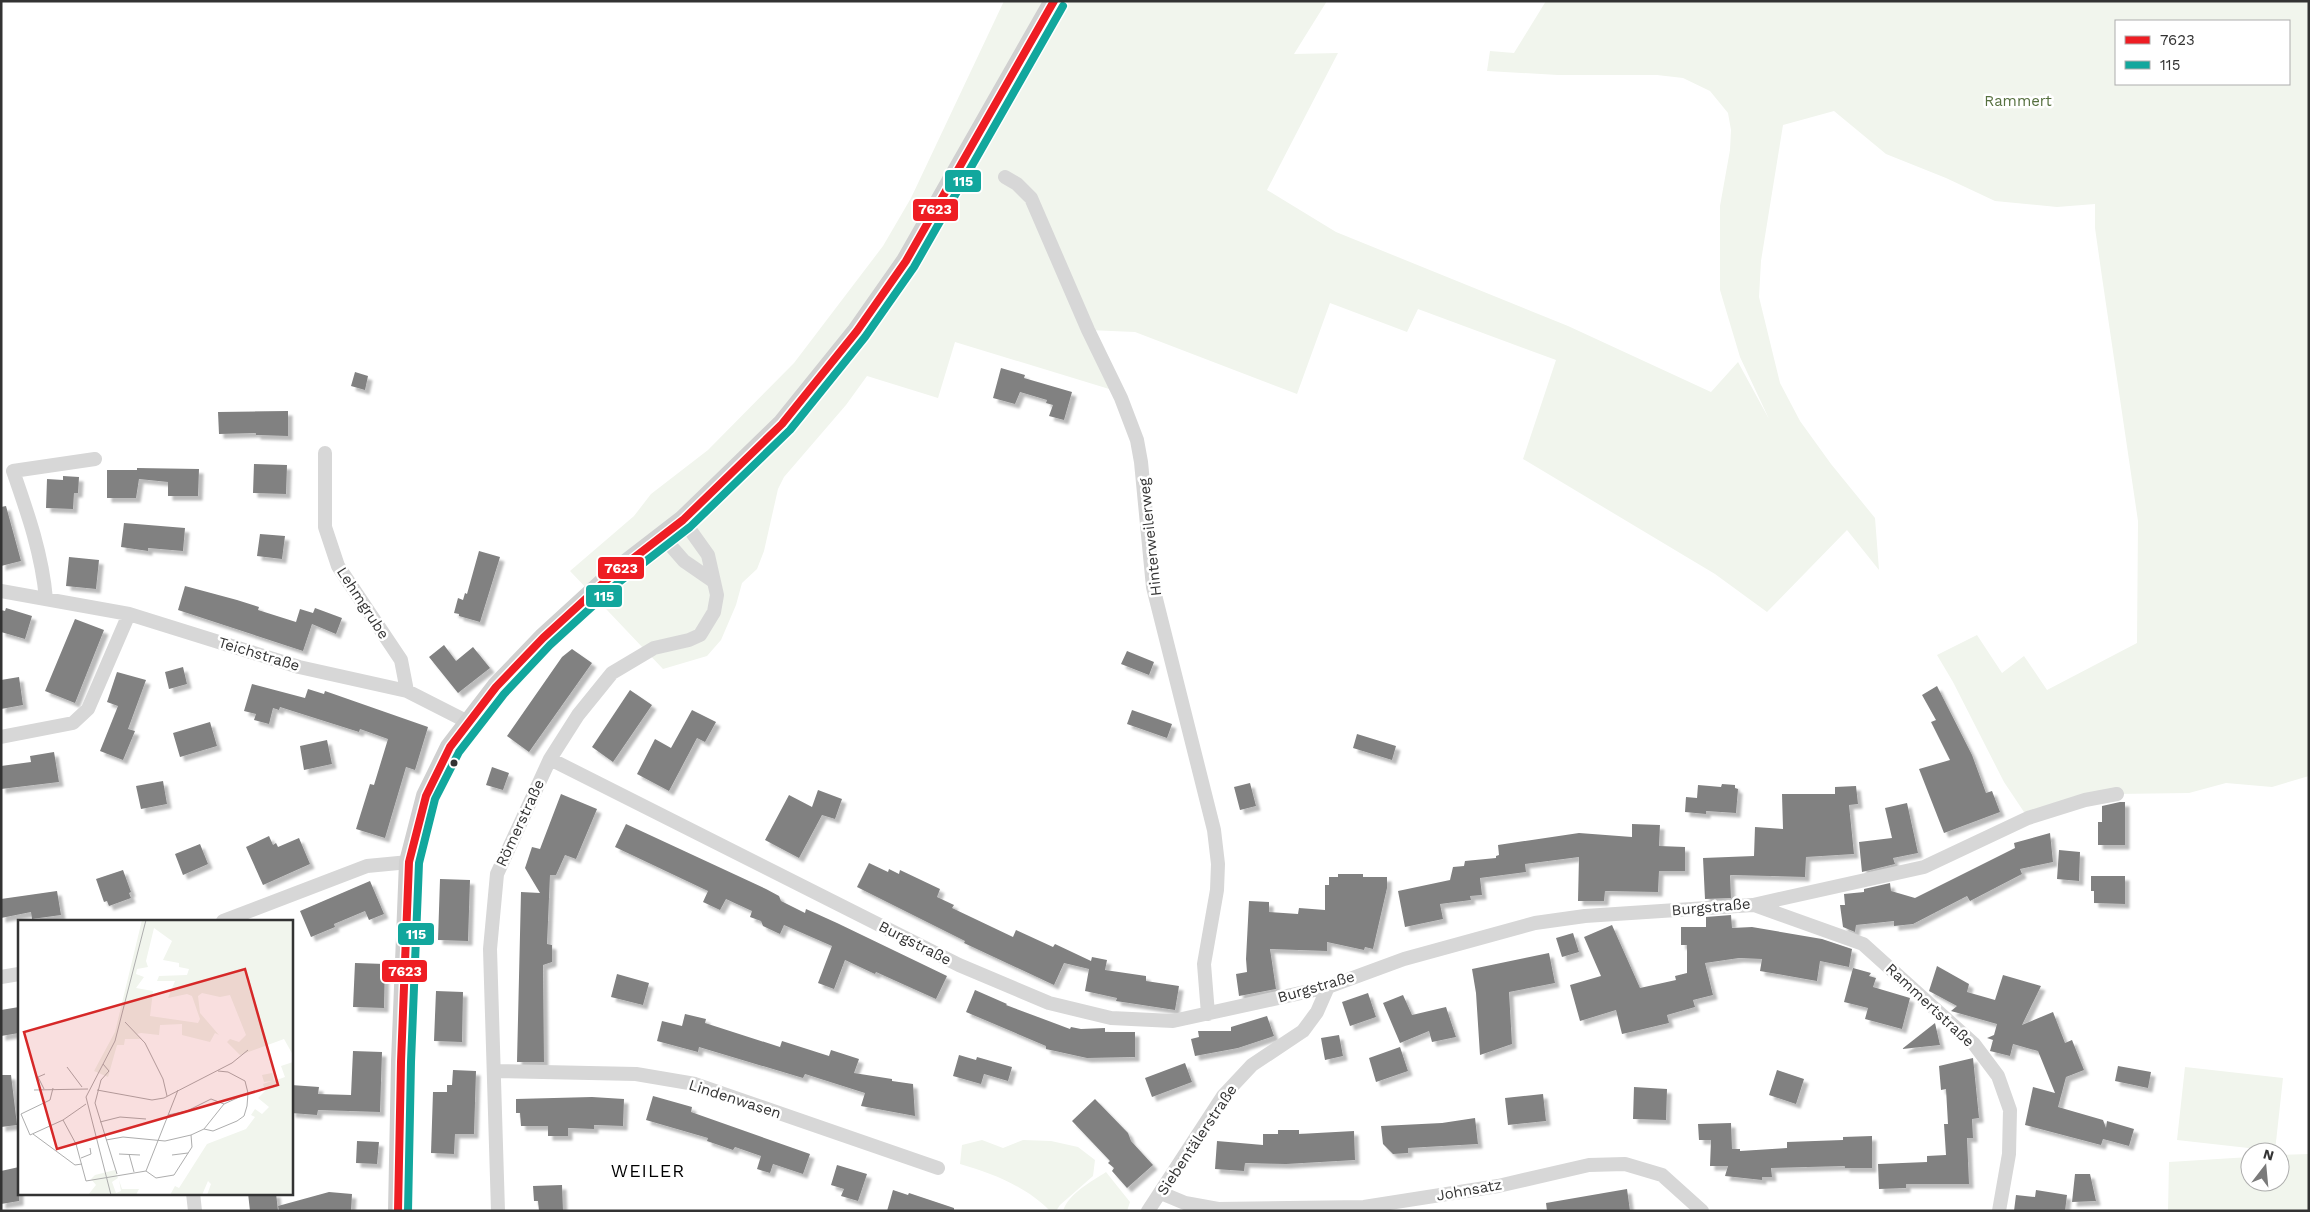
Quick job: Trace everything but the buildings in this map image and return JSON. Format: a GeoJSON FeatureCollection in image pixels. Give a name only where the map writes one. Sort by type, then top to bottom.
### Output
{"type":"FeatureCollection","features":[{"type":"Feature","properties":{"kind":"main road"},"geometry":{"type":"LineString","coordinates":[[398,1211],[401,1062],[409,862],[426,796],[450,748],[468,722],[515,667],[570,612],[613,574],[663,537],[782,424],[857,331],[906,261],[1054,1]]}},
{"type":"Feature","properties":{"kind":"street","name":"Hinterweilerweg"},"geometry":{"type":"LineString","coordinates":[[1005,177],[1017,184],[1031,198],[1088,330],[1122,398],[1137,440],[1141,462],[1153,588],[1214,830],[1218,864],[1217,890],[1204,964],[1208,1014]]}},
{"type":"Feature","properties":{"kind":"street","name":"Lehmgrube"},"geometry":{"type":"LineString","coordinates":[[325,453],[325,527],[338,566],[401,660],[408,691]]}},
{"type":"Feature","properties":{"kind":"street"},"geometry":{"type":"LineString","coordinates":[[46,599],[43,570],[36,539],[13,472],[95,459]]}},
{"type":"Feature","properties":{"kind":"street","name":"Römerstraße"},"geometry":{"type":"LineString","coordinates":[[498,1211],[490,949],[496,874],[550,759],[578,715],[612,673],[654,648],[689,640],[700,634],[714,612],[717,595],[708,555],[682,520]]}},
{"type":"Feature","properties":{"kind":"street"},"geometry":{"type":"LineString","coordinates":[[663,537],[684,561],[713,581]]}},
{"type":"Feature","properties":{"kind":"street","name":"Teichstraße"},"geometry":{"type":"LineString","coordinates":[[1,590],[129,614],[299,667],[408,691],[468,722]]}},
{"type":"Feature","properties":{"kind":"street"},"geometry":{"type":"LineString","coordinates":[[1,737],[73,723],[88,709],[129,614]]}},
{"type":"Feature","properties":{"kind":"street","name":"Burgstraße"},"geometry":{"type":"LineString","coordinates":[[550,759],[960,965],[1049,1003],[1111,1018],[1174,1021],[1328,986],[1404,959],[1535,923],[1585,916],[1753,905],[1924,867],[2028,818],[2085,800],[2117,794]]}},
{"type":"Feature","properties":{"kind":"street"},"geometry":{"type":"LineString","coordinates":[[225,920],[367,866],[409,862]]}},
{"type":"Feature","properties":{"kind":"street","name":"Rammertstraße"},"geometry":{"type":"LineString","coordinates":[[1753,905],[1863,944],[1974,1044],[1998,1076],[2010,1110],[2009,1154],[1998,1211]]}},
{"type":"Feature","properties":{"kind":"street"},"geometry":{"type":"LineString","coordinates":[[1,977],[18,974]]}},
{"type":"Feature","properties":{"kind":"street","name":"Siebentälerstraße"},"geometry":{"type":"LineString","coordinates":[[1148,1211],[1223,1096],[1252,1064],[1303,1031],[1317,1012],[1328,986]]}},
{"type":"Feature","properties":{"kind":"street","name":"Lindenwasen"},"geometry":{"type":"LineString","coordinates":[[495,1072],[636,1074],[695,1084],[938,1168]]}},
{"type":"Feature","properties":{"kind":"street","name":"Johnsatz"},"geometry":{"type":"LineString","coordinates":[[1161,1192],[1185,1203],[1218,1208],[1364,1207],[1498,1186],[1589,1165],[1626,1164],[1662,1175],[1702,1211]]}},
{"type":"Feature","properties":{"kind":"street"},"geometry":{"type":"LineString","coordinates":[[193,1194],[195,1211]]}},
{"type":"Feature","properties":{"kind":"green space","name":"Rammert"},"geometry":{"type":"Polygon","coordinates":[[[1004,1],[1327,1],[1294,54],[1338,53],[1267,190],[1336,232],[1568,326],[1711,392],[1738,362],[1769,419],[1740,357],[1720,290],[1720,206],[1730,150],[1731,130],[1728,113],[1710,91],[1683,78],[1657,75],[1558,75],[1487,71],[1490,51],[1514,53],[1546,1],[2309,1],[2309,776],[2272,787],[2226,783],[2189,793],[2117,794],[2028,818],[2004,782],[1953,682],[1937,655],[1977,635],[2002,673],[2024,656],[2047,690],[2137,643],[2138,521],[2095,228],[2095,204],[2057,207],[1995,201],[1946,178],[1886,154],[1834,111],[1783,125],[1761,261],[1759,297],[1780,383],[1800,421],[1831,464],[1875,518],[1879,570],[1847,530],[1767,612],[1715,574],[1523,459],[1556,360],[1418,309],[1407,332],[1330,303],[1297,394],[1135,332],[1088,330],[1119,392],[955,342],[938,398],[867,376],[846,405],[784,477],[778,489],[764,551],[757,569],[742,583],[736,605],[721,640],[707,656],[663,669],[570,571],[634,516],[651,494],[708,450],[794,363],[883,246],[911,198],[1004,1]]]}},
{"type":"Feature","properties":{"kind":"green space"},"geometry":{"type":"Polygon","coordinates":[[[2185,1067],[2283,1078],[2276,1142],[2240,1142],[2240,1147],[2177,1140],[2185,1067]]]}},
{"type":"Feature","properties":{"kind":"green space"},"geometry":{"type":"Polygon","coordinates":[[[982,1140],[1003,1148],[1023,1140],[1051,1141],[1078,1147],[1095,1160],[1093,1176],[1060,1205],[1056,1211],[1050,1211],[1041,1202],[1020,1188],[960,1164],[962,1145],[982,1140]]]}},
{"type":"Feature","properties":{"kind":"green space"},"geometry":{"type":"Polygon","coordinates":[[[2309,1154],[2309,1211],[2168,1211],[2169,1162],[2240,1158],[2240,1192],[2290,1192],[2290,1155],[2309,1154]]]}},
{"type":"Feature","properties":{"kind":"green space"},"geometry":{"type":"Polygon","coordinates":[[[1106,1172],[1130,1202],[1127,1211],[1063,1211],[1075,1193],[1106,1172]]]}},
{"type":"Feature","properties":{"kind":"transit line","name":"7623"},"geometry":{"type":"LineString","coordinates":[[398,1211],[401,1062],[409,862],[426,796],[450,747],[496,687],[543,638],[613,574],[683,520],[782,424],[857,331],[906,261],[1054,1]]}},
{"type":"Feature","properties":{"kind":"transit line","name":"115"},"geometry":{"type":"LineString","coordinates":[[408,1211],[411,1062],[419,863],[435,799],[459,752],[504,694],[550,645],[619,582],[690,527],[790,430],[865,337],[914,267],[1063,6]]}},
{"type":"Feature","properties":{"kind":"district","name":"WEILER"},"geometry":{"type":"Point","coordinates":[648,1170]}}]}
